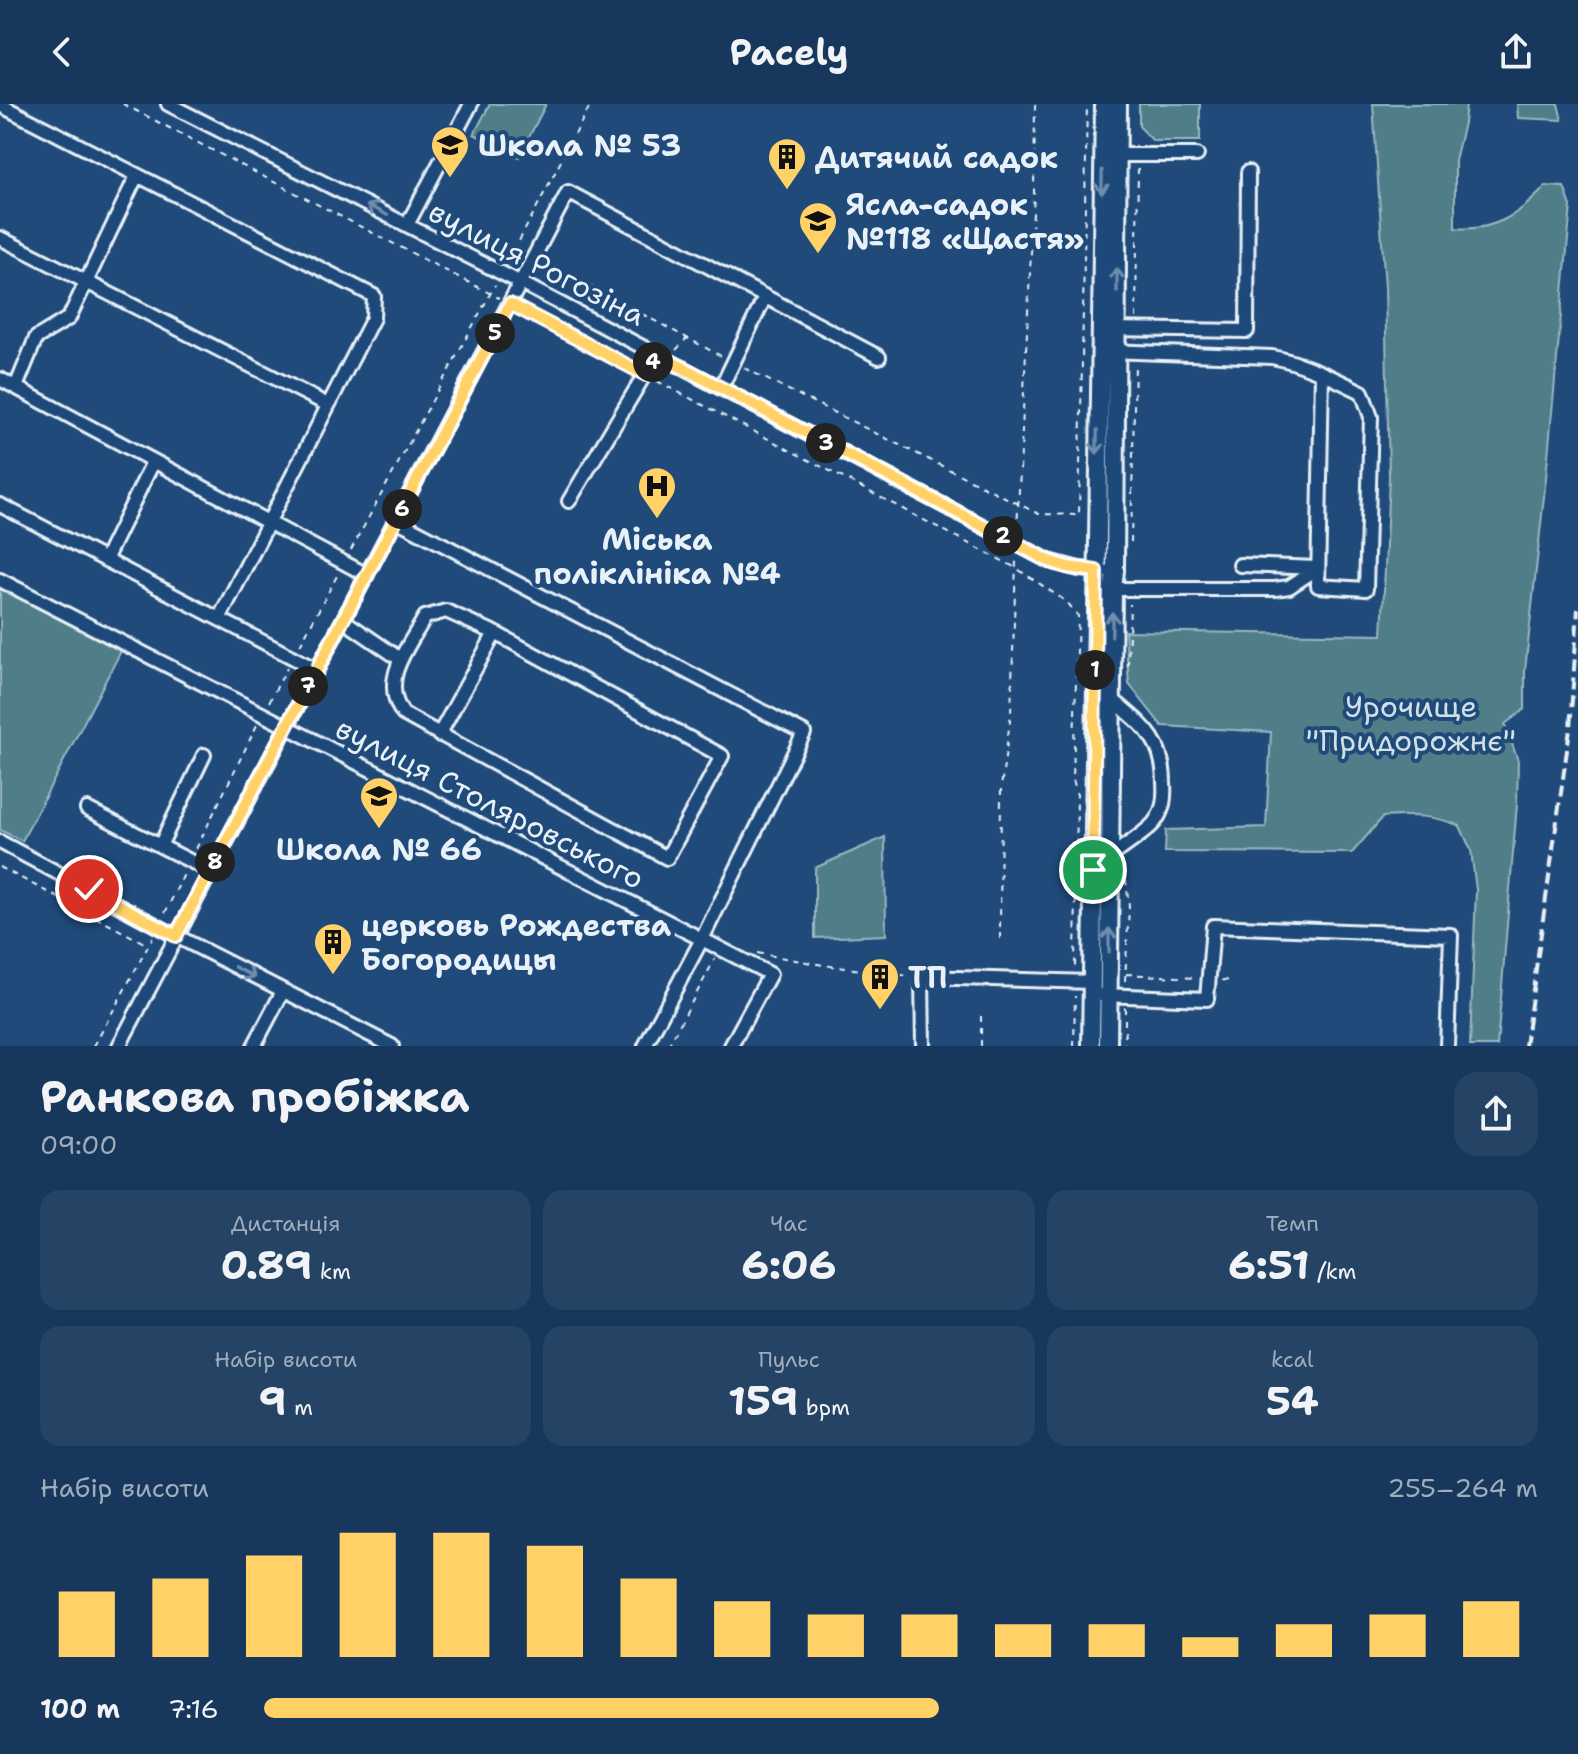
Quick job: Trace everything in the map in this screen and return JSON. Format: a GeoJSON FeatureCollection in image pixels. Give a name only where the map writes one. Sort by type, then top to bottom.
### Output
{"type":"FeatureCollection","features":[{"type":"Feature","properties":{"kind":"main road"},"geometry":{"type":"LineString","coordinates":[[1104,104],[1096,571],[1098,985],[1108,1046]]}},
{"type":"Feature","properties":{"kind":"main road"},"geometry":{"type":"LineString","coordinates":[[1091,1046],[1110,857],[1118,104]]}},
{"type":"Feature","properties":{"kind":"street","name":"вулиця Рогозіна"},"geometry":{"type":"LineString","coordinates":[[168,104],[521,283],[1049,561],[1068,567],[1115,571]]}},
{"type":"Feature","properties":{"kind":"street"},"geometry":{"type":"LineString","coordinates":[[407,225],[471,104]]}},
{"type":"Feature","properties":{"kind":"street"},"geometry":{"type":"LineString","coordinates":[[0,105],[374,296],[373,318],[219,619]]}},
{"type":"Feature","properties":{"kind":"street"},"geometry":{"type":"LineString","coordinates":[[1118,155],[1197,155]]}},
{"type":"Feature","properties":{"kind":"street"},"geometry":{"type":"LineString","coordinates":[[1099,328],[1247,331],[1248,172]]}},
{"type":"Feature","properties":{"kind":"street"},"geometry":{"type":"LineString","coordinates":[[16,387],[36,338],[69,318],[137,175]]}},
{"type":"Feature","properties":{"kind":"street"},"geometry":{"type":"LineString","coordinates":[[119,1046],[568,192],[879,357]]}},
{"type":"Feature","properties":{"kind":"street"},"geometry":{"type":"LineString","coordinates":[[0,238],[328,405]]}},
{"type":"Feature","properties":{"kind":"street"},"geometry":{"type":"LineString","coordinates":[[721,388],[765,297]]}},
{"type":"Feature","properties":{"kind":"street"},"geometry":{"type":"LineString","coordinates":[[1098,351],[1248,355],[1292,361],[1322,373],[1362,392],[1371,417],[1366,589],[1318,586],[1322,373]]}},
{"type":"Feature","properties":{"kind":"street"},"geometry":{"type":"LineString","coordinates":[[569,501],[646,375],[662,357]]}},
{"type":"Feature","properties":{"kind":"street"},"geometry":{"type":"LineString","coordinates":[[0,379],[367,575]]}},
{"type":"Feature","properties":{"kind":"street"},"geometry":{"type":"LineString","coordinates":[[105,560],[153,462]]}},
{"type":"Feature","properties":{"kind":"street"},"geometry":{"type":"LineString","coordinates":[[0,505],[317,670]]}},
{"type":"Feature","properties":{"kind":"street"},"geometry":{"type":"LineString","coordinates":[[396,520],[804,733],[645,1046]]}},
{"type":"Feature","properties":{"kind":"street"},"geometry":{"type":"LineString","coordinates":[[1240,565],[1318,568]]}},
{"type":"Feature","properties":{"kind":"street"},"geometry":{"type":"LineString","coordinates":[[1113,589],[1275,589],[1289,587],[1318,568]]}},
{"type":"Feature","properties":{"kind":"street","name":"вулиця Столяровського"},"geometry":{"type":"LineString","coordinates":[[0,580],[770,974],[731,1046]]}},
{"type":"Feature","properties":{"kind":"street"},"geometry":{"type":"LineString","coordinates":[[446,611],[495,633],[722,756],[667,858],[409,719],[395,703],[392,690],[400,659],[425,617],[446,611]]}},
{"type":"Feature","properties":{"kind":"street"},"geometry":{"type":"LineString","coordinates":[[343,620],[400,659]]}},
{"type":"Feature","properties":{"kind":"street"},"geometry":{"type":"LineString","coordinates":[[439,735],[495,633]]}},
{"type":"Feature","properties":{"kind":"street"},"geometry":{"type":"LineString","coordinates":[[1110,857],[1152,825],[1165,802],[1164,762],[1159,747],[1150,733],[1111,698]]}},
{"type":"Feature","properties":{"kind":"street"},"geometry":{"type":"LineString","coordinates":[[160,846],[204,755]]}},
{"type":"Feature","properties":{"kind":"street"},"geometry":{"type":"LineString","coordinates":[[87,809],[210,871]]}},
{"type":"Feature","properties":{"kind":"street"},"geometry":{"type":"LineString","coordinates":[[0,842],[392,1046]]}},
{"type":"Feature","properties":{"kind":"street"},"geometry":{"type":"LineString","coordinates":[[923,1046],[922,977],[1098,985],[1207,999],[1213,926],[1451,935],[1447,1046]]}},
{"type":"Feature","properties":{"kind":"street"},"geometry":{"type":"LineString","coordinates":[[254,1046],[283,991]]}},
{"type":"Feature","properties":{"kind":"path"},"geometry":{"type":"LineString","coordinates":[[123,104],[1016,568],[1067,602],[1078,616],[1073,779],[1077,795],[1075,977],[1098,985],[1209,979],[1232,981]]}},
{"type":"Feature","properties":{"kind":"path"},"geometry":{"type":"LineString","coordinates":[[1000,939],[1001,787],[1011,714],[1017,504],[1034,193],[1035,104]]}},
{"type":"Feature","properties":{"kind":"path"},"geometry":{"type":"LineString","coordinates":[[534,257],[687,338],[1017,504],[1039,514],[1079,515],[1087,104]]}},
{"type":"Feature","properties":{"kind":"path"},"geometry":{"type":"LineString","coordinates":[[662,357],[687,338]]}},
{"type":"Feature","properties":{"kind":"path"},"geometry":{"type":"LineString","coordinates":[[0,867],[148,945]]}},
{"type":"Feature","properties":{"kind":"path"},"geometry":{"type":"LineString","coordinates":[[668,1046],[721,949]]}},
{"type":"Feature","properties":{"kind":"path"},"geometry":{"type":"LineString","coordinates":[[746,950],[823,965],[922,977]]}},
{"type":"Feature","properties":{"kind":"path"},"geometry":{"type":"LineString","coordinates":[[1074,1046],[1075,991]]}},
{"type":"Feature","properties":{"kind":"path"},"geometry":{"type":"LineString","coordinates":[[981,1012],[981,1046]]}},
{"type":"Feature","properties":{"kind":"green space"},"geometry":{"type":"Polygon","coordinates":[[[490,104],[546,104],[519,157],[474,134],[490,104]]]}},
{"type":"Feature","properties":{"kind":"green space"},"geometry":{"type":"Polygon","coordinates":[[[1139,104],[1200,104],[1200,141],[1153,141],[1139,126],[1139,104]]]}},
{"type":"Feature","properties":{"kind":"green space","name":"Урочище \"Придорожнє\""},"geometry":{"type":"Polygon","coordinates":[[[1373,104],[1466,104],[1455,160],[1455,228],[1482,227],[1505,219],[1546,186],[1564,187],[1571,206],[1525,671],[1525,709],[1505,724],[1518,761],[1517,804],[1497,1046],[1470,1046],[1476,890],[1471,850],[1460,826],[1423,817],[1383,817],[1352,853],[1165,852],[1166,830],[1266,827],[1271,732],[1162,726],[1129,684],[1125,631],[1382,635],[1389,477],[1385,288],[1373,104]]]}},
{"type":"Feature","properties":{"kind":"green space"},"geometry":{"type":"Polygon","coordinates":[[[1517,104],[1558,104],[1562,120],[1518,118],[1517,104]]]}},
{"type":"Feature","properties":{"kind":"green space"},"geometry":{"type":"Polygon","coordinates":[[[0,588],[121,651],[22,841],[0,830],[0,588]]]}},
{"type":"Feature","properties":{"kind":"green space"},"geometry":{"type":"Polygon","coordinates":[[[885,837],[886,935],[815,938],[815,868],[885,837]]]}},
{"type":"Feature","properties":{"kind":"railway"},"geometry":{"type":"LineString","coordinates":[[1525,1046],[1570,729],[1578,609]]}},
{"type":"Feature","properties":{"kind":"place","name":"Школа № 53"},"geometry":{"type":"Point","coordinates":[450,179]}},
{"type":"Feature","properties":{"kind":"place","name":"Дитячий садок"},"geometry":{"type":"Point","coordinates":[787,191]}},
{"type":"Feature","properties":{"kind":"place","name":"Ясла-садок №118 «Щастя»"},"geometry":{"type":"Point","coordinates":[818,255]}},
{"type":"Feature","properties":{"kind":"place","name":"Міська поліклініка №4"},"geometry":{"type":"Point","coordinates":[657,520]}},
{"type":"Feature","properties":{"kind":"place","name":"Школа № 66"},"geometry":{"type":"Point","coordinates":[379,830]}},
{"type":"Feature","properties":{"kind":"place","name":"церковь Рождества Богородицы"},"geometry":{"type":"Point","coordinates":[333,976]}},
{"type":"Feature","properties":{"kind":"place","name":"ТП"},"geometry":{"type":"Point","coordinates":[880,1011]}},
{"type":"Feature","properties":{"kind":"route"},"geometry":{"type":"LineString","coordinates":[[89,889],[176,936],[510,304],[646,375],[657,354],[1049,561],[1096,571],[1093,870]]}}]}
